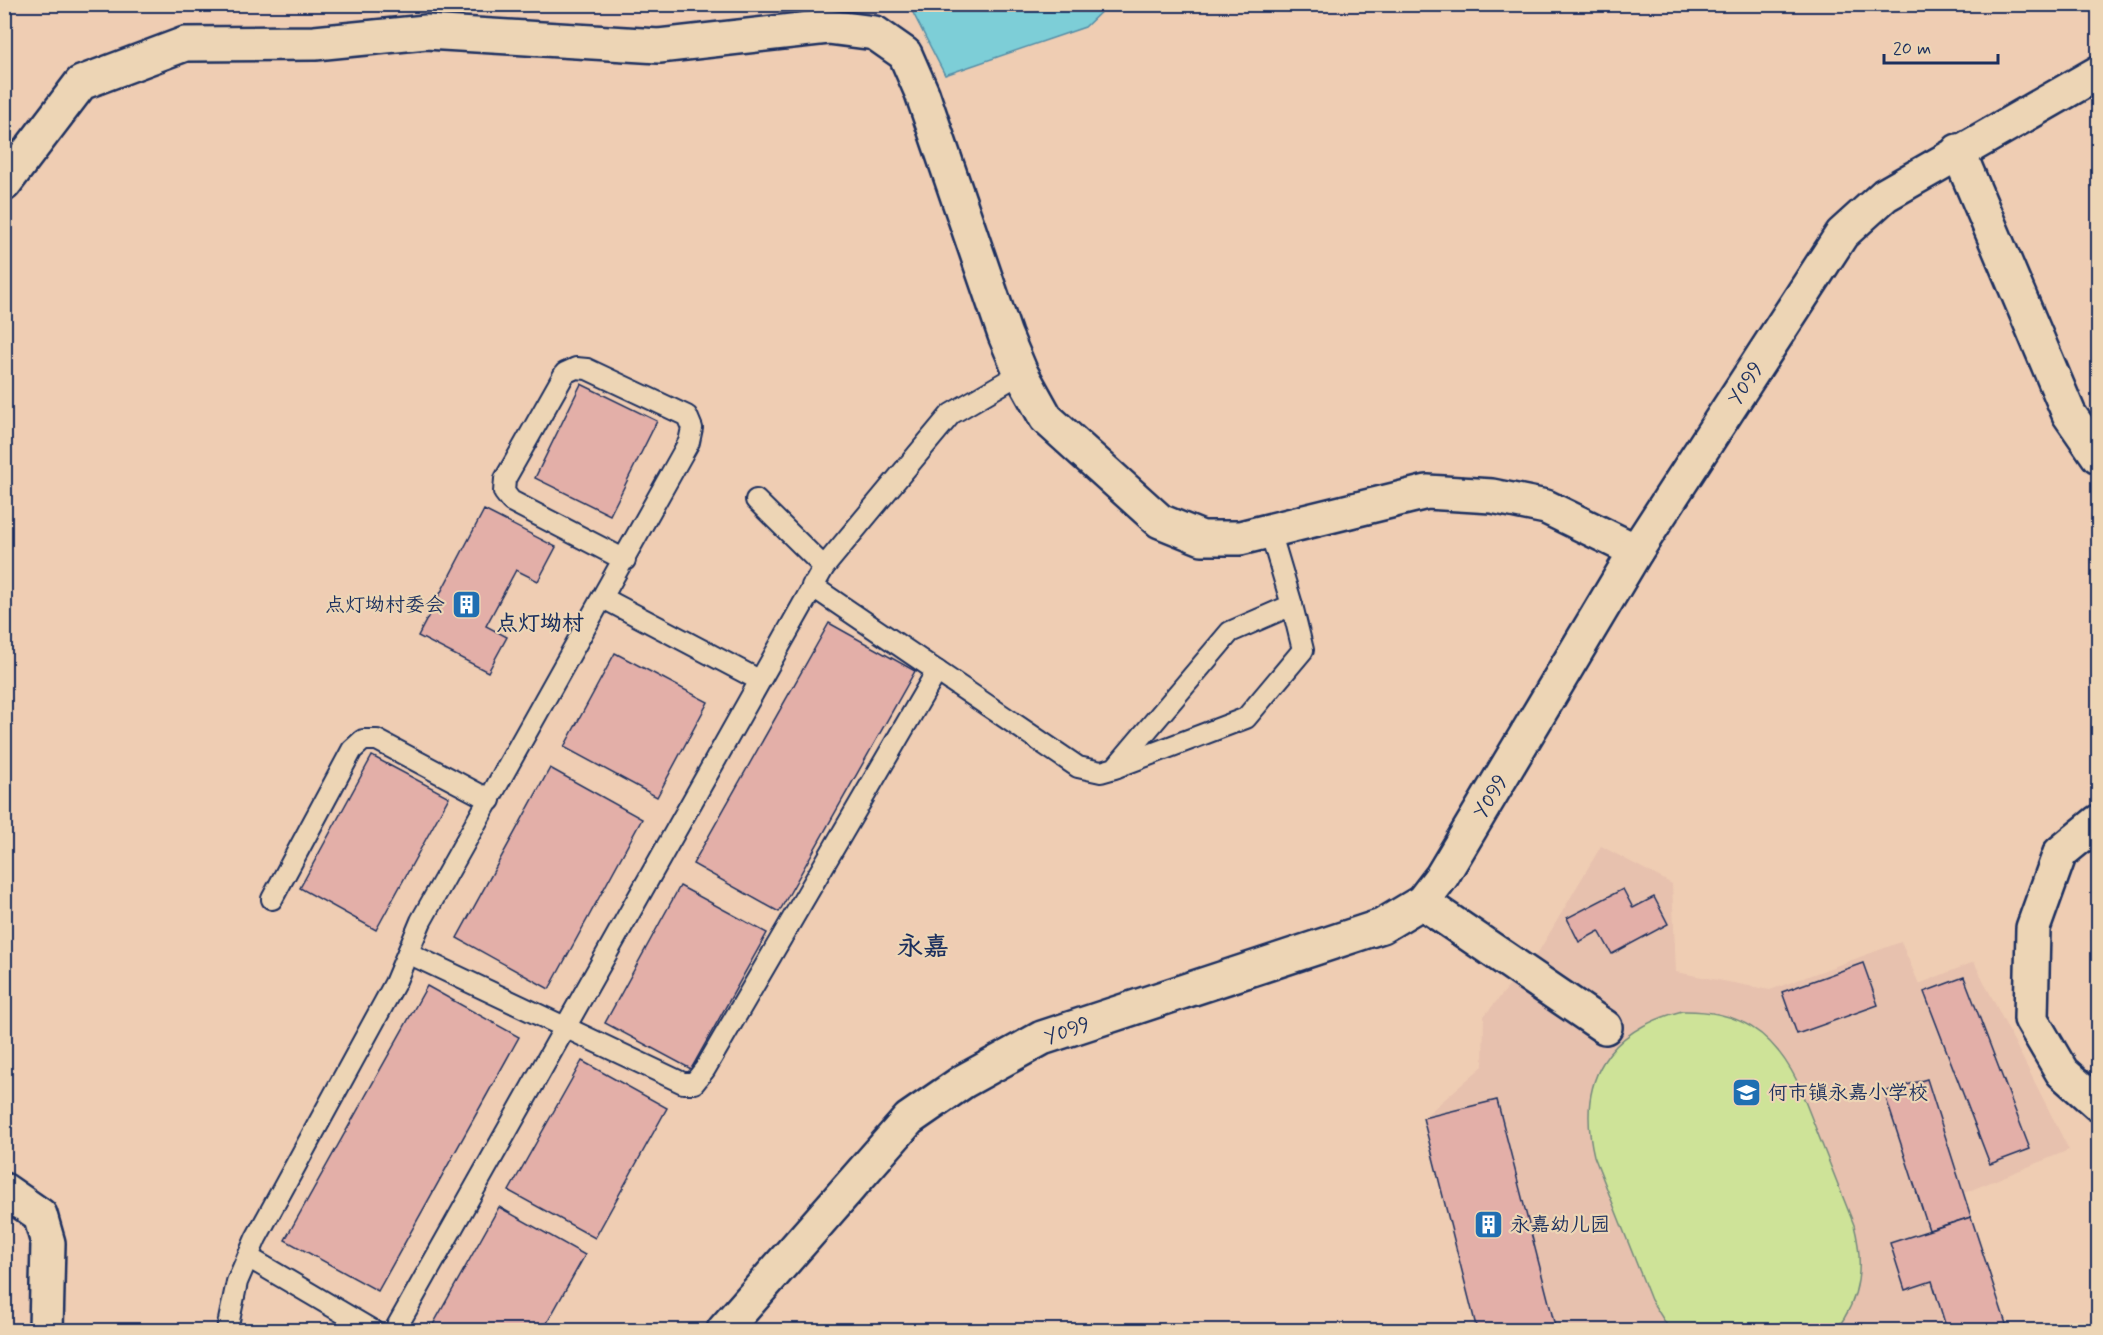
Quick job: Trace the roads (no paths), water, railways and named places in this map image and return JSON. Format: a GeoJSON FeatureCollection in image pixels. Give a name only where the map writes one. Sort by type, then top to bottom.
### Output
{"type":"FeatureCollection","features":[{"type":"Feature","properties":{"kind":"street"},"geometry":{"type":"LineString","coordinates":[[4,184],[81,83],[186,44],[315,43],[426,32],[659,46],[828,27],[875,33],[904,54],[921,93],[1021,373],[1046,418],[1161,522],[1202,538],[1240,538],[1427,492],[1492,496],[1546,507],[1636,551]]}},
{"type":"Feature","properties":{"kind":"street","name":"Y099"},"geometry":{"type":"LineString","coordinates":[[724,1330],[909,1119],[964,1081],[1042,1038],[1382,926],[1422,902],[1442,876],[1636,551],[1842,234],[1885,195],[1958,151],[2098,73]]}},
{"type":"Feature","properties":{"kind":"street"},"geometry":{"type":"LineString","coordinates":[[1958,151],[2069,414],[2098,456]]}},
{"type":"Feature","properties":{"kind":"street"},"geometry":{"type":"LineString","coordinates":[[2098,822],[2060,853],[2033,928],[2031,1019],[2062,1072],[2098,1104]]}},
{"type":"Feature","properties":{"kind":"street"},"geometry":{"type":"LineString","coordinates":[[1422,902],[1605,1027]]}},
{"type":"Feature","properties":{"kind":"street"},"geometry":{"type":"LineString","coordinates":[[4,1190],[40,1215],[48,1243],[46,1330]]}},
{"type":"Feature","properties":{"kind":"lane"},"geometry":{"type":"LineString","coordinates":[[228,1330],[237,1282],[248,1257],[395,983],[421,921],[625,560],[689,442],[692,428],[687,417],[587,369],[576,368],[565,373],[505,479],[504,492],[511,501],[625,560]]}},
{"type":"Feature","properties":{"kind":"lane"},"geometry":{"type":"LineString","coordinates":[[395,1330],[824,567],[951,414],[1021,373]]}},
{"type":"Feature","properties":{"kind":"lane"},"geometry":{"type":"LineString","coordinates":[[756,500],[824,567]]}},
{"type":"Feature","properties":{"kind":"lane"},"geometry":{"type":"LineString","coordinates":[[812,586],[1078,767],[1101,772],[1246,718],[1303,650],[1270,531]]}},
{"type":"Feature","properties":{"kind":"lane"},"geometry":{"type":"LineString","coordinates":[[603,598],[759,680]]}},
{"type":"Feature","properties":{"kind":"lane"},"geometry":{"type":"LineString","coordinates":[[1115,768],[1230,632],[1292,605]]}},
{"type":"Feature","properties":{"kind":"lane"},"geometry":{"type":"LineString","coordinates":[[408,953],[683,1083],[694,1083],[705,1069],[937,671]]}},
{"type":"Feature","properties":{"kind":"lane"},"geometry":{"type":"LineString","coordinates":[[272,899],[352,750],[363,740],[377,740],[490,800]]}},
{"type":"Feature","properties":{"kind":"lane"},"geometry":{"type":"LineString","coordinates":[[248,1257],[372,1330]]}},
{"type":"Feature","properties":{"kind":"water"},"geometry":{"type":"Polygon","coordinates":[[[909,5],[1108,5],[1085,27],[945,75],[909,5]]]}},
{"type":"Feature","properties":{"kind":"place","name":"点灯坳村委会"},"geometry":{"type":"Point","coordinates":[466,604]}},
{"type":"Feature","properties":{"kind":"place","name":"何市镇永嘉小学校"},"geometry":{"type":"Point","coordinates":[1747,1092]}},
{"type":"Feature","properties":{"kind":"place","name":"永嘉幼儿园"},"geometry":{"type":"Point","coordinates":[1489,1224]}},
{"type":"Feature","properties":{"kind":"district","name":"点灯坳村"},"geometry":{"type":"Point","coordinates":[540,622]}},
{"type":"Feature","properties":{"kind":"district","name":"永嘉"},"geometry":{"type":"Point","coordinates":[923,946]}}]}
